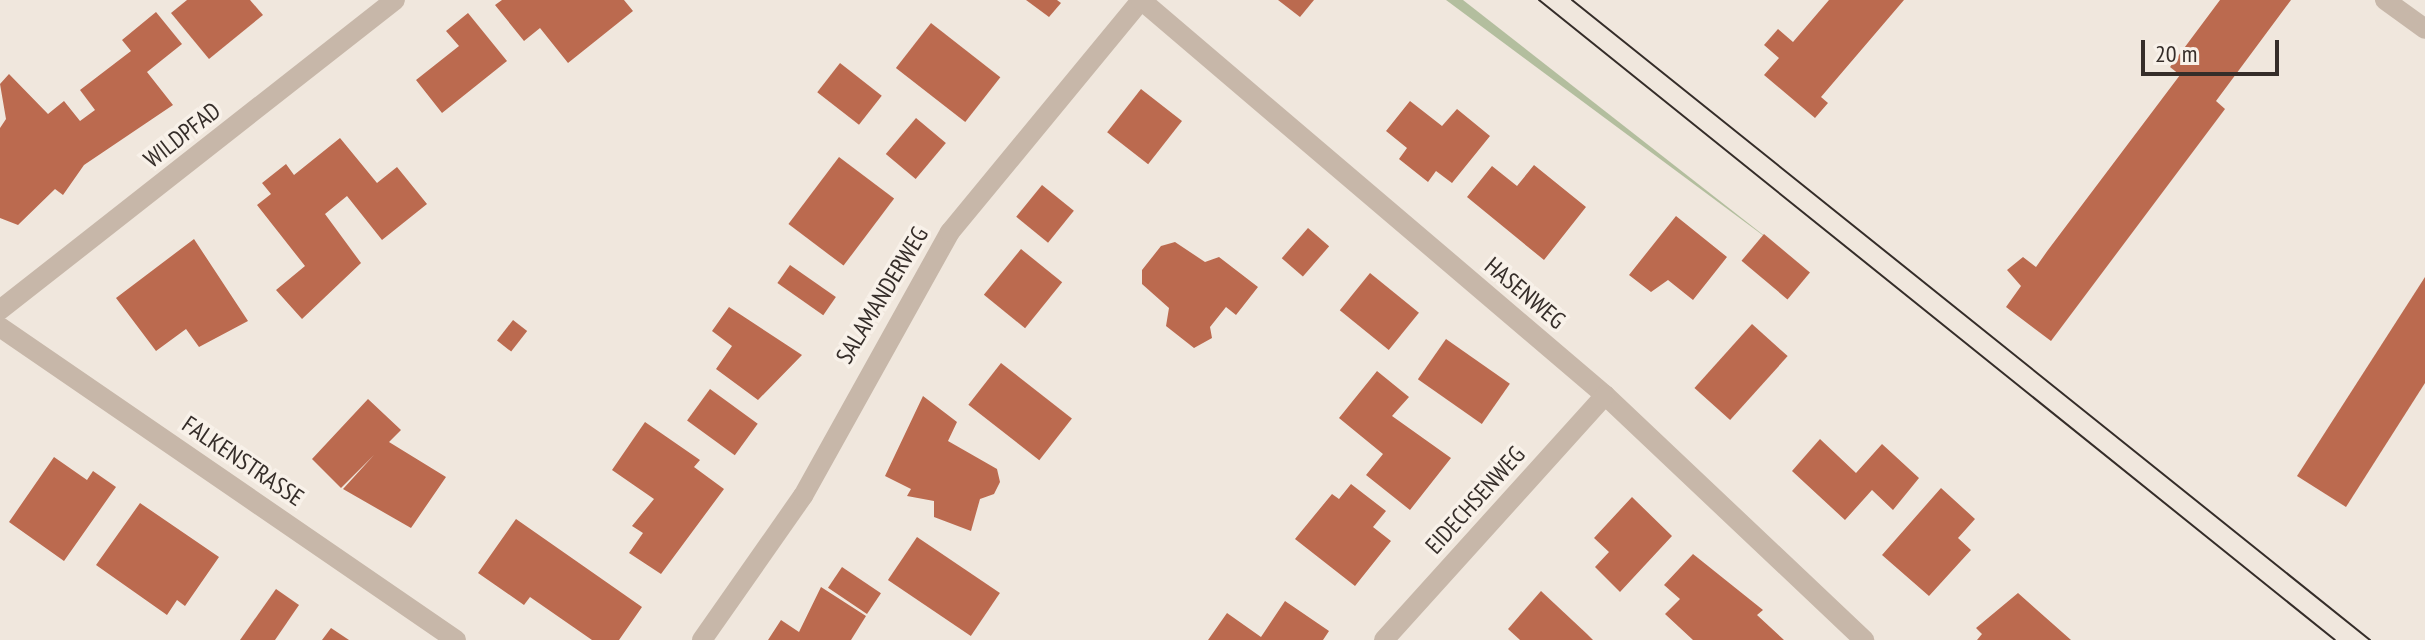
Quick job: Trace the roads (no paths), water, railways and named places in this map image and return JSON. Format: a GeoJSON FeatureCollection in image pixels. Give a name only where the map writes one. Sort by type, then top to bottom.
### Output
{"type":"FeatureCollection","features":[{"type":"Feature","properties":{"kind":"street","name":"WILDPFAD"},"geometry":{"type":"LineString","coordinates":[[0,310],[395,0]]}},
{"type":"Feature","properties":{"kind":"street","name":"HASENWEG"},"geometry":{"type":"LineString","coordinates":[[1141,0],[1605,395],[1864,640]]}},
{"type":"Feature","properties":{"kind":"street","name":"SALAMANDERWEG"},"geometry":{"type":"LineString","coordinates":[[702,640],[803,496],[950,232],[1141,0]]}},
{"type":"Feature","properties":{"kind":"street"},"geometry":{"type":"LineString","coordinates":[[2385,0],[2425,29]]}},
{"type":"Feature","properties":{"kind":"street","name":"FALKENSTRASSE"},"geometry":{"type":"LineString","coordinates":[[0,327],[456,640]]}},
{"type":"Feature","properties":{"kind":"street","name":"EIDECHSENWEG"},"geometry":{"type":"LineString","coordinates":[[1384,640],[1605,395]]}},
{"type":"Feature","properties":{"kind":"tram line"},"geometry":{"type":"LineString","coordinates":[[1539,0],[2335,640]]}},
{"type":"Feature","properties":{"kind":"tram line"},"geometry":{"type":"LineString","coordinates":[[1572,0],[2370,640]]}}]}
